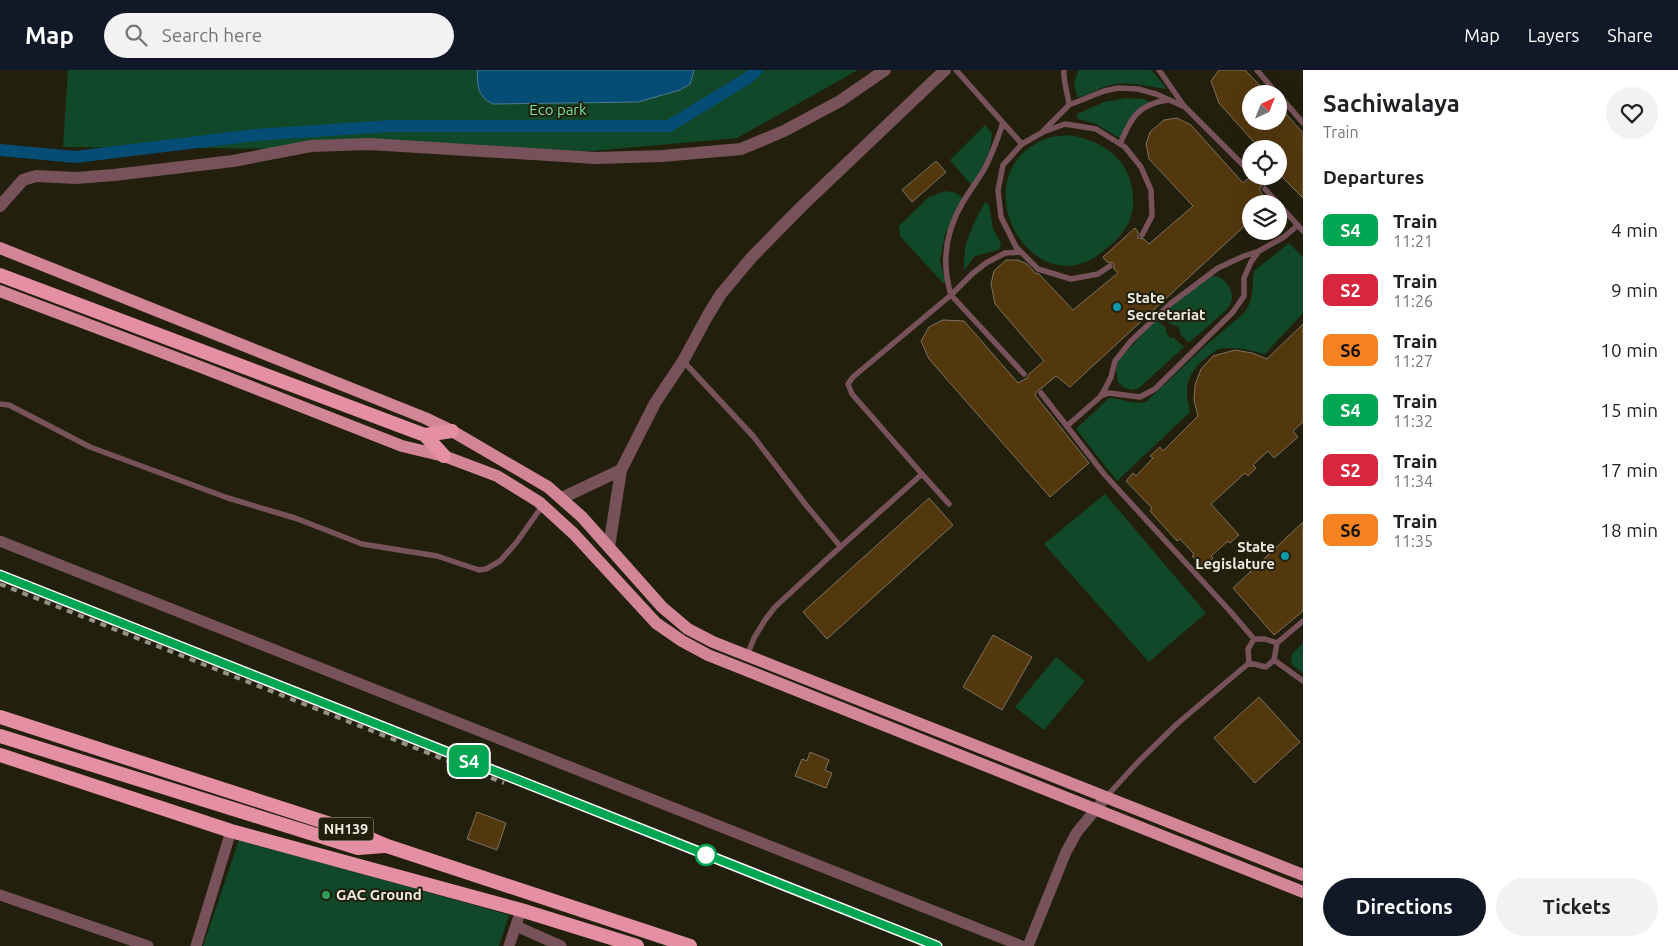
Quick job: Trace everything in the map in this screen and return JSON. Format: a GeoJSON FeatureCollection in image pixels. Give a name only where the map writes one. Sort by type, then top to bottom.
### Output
{"type":"FeatureCollection","features":[{"type":"Feature","properties":{"kind":"highway"},"geometry":{"type":"LineString","coordinates":[[0,275],[419,433],[444,456]]}},
{"type":"Feature","properties":{"kind":"highway"},"geometry":{"type":"LineString","coordinates":[[419,433],[452,431]]}},
{"type":"Feature","properties":{"kind":"highway","name":"NH139"},"geometry":{"type":"LineString","coordinates":[[0,718],[352,831],[387,846],[690,946]]}},
{"type":"Feature","properties":{"kind":"highway"},"geometry":{"type":"LineString","coordinates":[[0,736],[352,846],[387,846]]}},
{"type":"Feature","properties":{"kind":"highway","name":"NH139"},"geometry":{"type":"LineString","coordinates":[[0,755],[231,831],[521,910],[637,946]]}},
{"type":"Feature","properties":{"kind":"highway"},"geometry":{"type":"LineString","coordinates":[[352,846],[380,871]]}},
{"type":"Feature","properties":{"kind":"main road"},"geometry":{"type":"LineString","coordinates":[[0,248],[425,418],[452,431],[548,487],[562,498],[582,516],[662,607],[688,629],[712,642],[1303,875]]}},
{"type":"Feature","properties":{"kind":"main road"},"geometry":{"type":"LineString","coordinates":[[0,291],[197,365],[402,446],[444,456],[497,476],[542,505],[574,534],[656,623],[682,641],[708,655],[1303,892]]}},
{"type":"Feature","properties":{"kind":"street"},"geometry":{"type":"LineString","coordinates":[[0,206],[24,180],[36,176],[76,178],[114,174],[234,160],[318,146],[369,144],[596,158],[662,156],[741,149],[784,131],[840,101],[885,70]]}},
{"type":"Feature","properties":{"kind":"street"},"geometry":{"type":"LineString","coordinates":[[609,547],[622,470],[655,403],[683,361],[721,294],[752,257],[801,207],[945,70]]}},
{"type":"Feature","properties":{"kind":"street"},"geometry":{"type":"LineString","coordinates":[[562,498],[622,470]]}},
{"type":"Feature","properties":{"kind":"street"},"geometry":{"type":"LineString","coordinates":[[0,541],[1022,946]]}},
{"type":"Feature","properties":{"kind":"street"},"geometry":{"type":"LineString","coordinates":[[1028,946],[1066,852],[1077,832],[1106,797]]}},
{"type":"Feature","properties":{"kind":"street"},"geometry":{"type":"LineString","coordinates":[[196,946],[231,831]]}},
{"type":"Feature","properties":{"kind":"street"},"geometry":{"type":"LineString","coordinates":[[0,895],[148,946]]}},
{"type":"Feature","properties":{"kind":"street"},"geometry":{"type":"LineString","coordinates":[[509,946],[521,910]]}},
{"type":"Feature","properties":{"kind":"street"},"geometry":{"type":"LineString","coordinates":[[516,926],[561,946]]}},
{"type":"Feature","properties":{"kind":"lane"},"geometry":{"type":"LineString","coordinates":[[956,70],[1022,144]]}},
{"type":"Feature","properties":{"kind":"lane"},"geometry":{"type":"LineString","coordinates":[[1064,70],[1063,80],[1068,93],[1068,105]]}},
{"type":"Feature","properties":{"kind":"lane"},"geometry":{"type":"LineString","coordinates":[[1159,70],[1185,107],[1242,164]]}},
{"type":"Feature","properties":{"kind":"lane"},"geometry":{"type":"LineString","coordinates":[[1257,70],[1270,85]]}},
{"type":"Feature","properties":{"kind":"lane"},"geometry":{"type":"LineString","coordinates":[[1043,132],[1068,105],[1104,91],[1118,88],[1138,89],[1169,99],[1185,107]]}},
{"type":"Feature","properties":{"kind":"lane"},"geometry":{"type":"LineString","coordinates":[[1120,144],[1129,122],[1140,110],[1149,104],[1169,99]]}},
{"type":"Feature","properties":{"kind":"lane"},"geometry":{"type":"LineString","coordinates":[[1288,106],[1303,123]]}},
{"type":"Feature","properties":{"kind":"lane"},"geometry":{"type":"LineString","coordinates":[[1004,123],[986,167],[950,229],[947,240],[946,279],[951,295],[1024,374]]}},
{"type":"Feature","properties":{"kind":"lane"},"geometry":{"type":"LineString","coordinates":[[1110,266],[1098,274],[1071,279],[1038,269],[1016,247],[1001,217],[998,190],[1003,165],[1022,144],[1043,132],[1065,124],[1096,129],[1125,147],[1141,168],[1151,190],[1152,216],[1142,235]]}},
{"type":"Feature","properties":{"kind":"lane"},"geometry":{"type":"LineString","coordinates":[[1266,189],[1303,231]]}},
{"type":"Feature","properties":{"kind":"lane"},"geometry":{"type":"LineString","coordinates":[[1067,426],[1100,397],[1106,389],[1115,361],[1131,341],[1170,304],[1218,268],[1236,259],[1260,251],[1284,237],[1298,225]]}},
{"type":"Feature","properties":{"kind":"lane"},"geometry":{"type":"LineString","coordinates":[[1100,397],[1109,393],[1140,397],[1156,389],[1233,312],[1244,296],[1244,278],[1251,262],[1260,251]]}},
{"type":"Feature","properties":{"kind":"lane"},"geometry":{"type":"LineString","coordinates":[[949,504],[867,413],[852,394],[848,384],[853,377],[951,295],[986,263],[1005,253],[1020,252]]}},
{"type":"Feature","properties":{"kind":"lane"},"geometry":{"type":"LineString","coordinates":[[683,361],[747,429],[840,546]]}},
{"type":"Feature","properties":{"kind":"lane"},"geometry":{"type":"LineString","coordinates":[[1041,393],[1104,474],[1254,639],[1265,639],[1277,643]]}},
{"type":"Feature","properties":{"kind":"lane"},"geometry":{"type":"LineString","coordinates":[[0,404],[10,405],[90,447],[228,498],[294,518],[362,544],[437,556],[471,569],[486,569],[500,561],[516,543],[542,505]]}},
{"type":"Feature","properties":{"kind":"lane"},"geometry":{"type":"LineString","coordinates":[[747,656],[754,638],[775,607],[840,546],[922,474]]}},
{"type":"Feature","properties":{"kind":"lane"},"geometry":{"type":"LineString","coordinates":[[1249,663],[1266,667],[1274,660],[1277,643],[1303,621]]}},
{"type":"Feature","properties":{"kind":"lane"},"geometry":{"type":"LineString","coordinates":[[1249,663],[1248,649],[1254,639]]}},
{"type":"Feature","properties":{"kind":"lane"},"geometry":{"type":"LineString","coordinates":[[1274,660],[1303,682]]}},
{"type":"Feature","properties":{"kind":"lane"},"geometry":{"type":"LineString","coordinates":[[1106,797],[1178,723],[1249,663]]}},
{"type":"Feature","properties":{"kind":"green space","name":"Eco park"},"geometry":{"type":"Polygon","coordinates":[[[68,70],[858,70],[737,138],[592,151],[63,147],[68,70]]]}},
{"type":"Feature","properties":{"kind":"green space"},"geometry":{"type":"Polygon","coordinates":[[[1079,70],[1151,70],[1166,89],[1136,84],[1113,84],[1077,97],[1074,82],[1079,70]]]}},
{"type":"Feature","properties":{"kind":"green space"},"geometry":{"type":"Polygon","coordinates":[[[1126,98],[1143,99],[1150,102],[1133,117],[1121,139],[1094,123],[1078,119],[1077,114],[1104,102],[1126,98]]]}},
{"type":"Feature","properties":{"kind":"green space"},"geometry":{"type":"Polygon","coordinates":[[[985,125],[992,133],[990,148],[983,168],[973,187],[950,160],[985,125]]]}},
{"type":"Feature","properties":{"kind":"green space"},"geometry":{"type":"Polygon","coordinates":[[[1068,135],[1090,140],[1117,158],[1129,177],[1133,197],[1131,218],[1121,235],[1102,252],[1076,265],[1051,263],[1030,251],[1015,230],[1006,206],[1007,180],[1020,157],[1045,139],[1068,135]]]}},
{"type":"Feature","properties":{"kind":"green space"},"geometry":{"type":"Polygon","coordinates":[[[946,191],[956,193],[965,199],[945,234],[940,261],[946,283],[943,283],[900,236],[899,226],[929,197],[946,191]]]}},
{"type":"Feature","properties":{"kind":"green space"},"geometry":{"type":"Polygon","coordinates":[[[985,202],[989,205],[993,229],[1001,243],[999,250],[975,256],[964,270],[967,243],[985,202]]]}},
{"type":"Feature","properties":{"kind":"green space"},"geometry":{"type":"Polygon","coordinates":[[[1289,243],[1303,257],[1303,313],[1265,354],[1236,348],[1225,348],[1212,353],[1199,364],[1188,382],[1187,396],[1190,412],[1117,481],[1076,429],[1109,398],[1135,403],[1146,402],[1204,347],[1244,313],[1250,303],[1254,271],[1289,243]]]}},
{"type":"Feature","properties":{"kind":"green space"},"geometry":{"type":"Polygon","coordinates":[[[1217,276],[1230,288],[1232,300],[1230,305],[1189,343],[1180,334],[1179,327],[1170,324],[1162,314],[1206,277],[1217,276]]]}},
{"type":"Feature","properties":{"kind":"green space"},"geometry":{"type":"Polygon","coordinates":[[[1156,320],[1166,328],[1170,338],[1174,338],[1184,347],[1139,388],[1131,390],[1123,387],[1118,382],[1116,370],[1118,360],[1156,320]]]}},
{"type":"Feature","properties":{"kind":"green space"},"geometry":{"type":"Polygon","coordinates":[[[1105,494],[1206,613],[1149,662],[1044,544],[1105,494]]]}},
{"type":"Feature","properties":{"kind":"green space"},"geometry":{"type":"Polygon","coordinates":[[[1303,643],[1303,673],[1291,664],[1292,654],[1303,643]]]}},
{"type":"Feature","properties":{"kind":"green space"},"geometry":{"type":"Polygon","coordinates":[[[1056,657],[1085,681],[1044,730],[1015,707],[1056,657]]]}},
{"type":"Feature","properties":{"kind":"green space","name":"GAC Ground"},"geometry":{"type":"Polygon","coordinates":[[[239,840],[509,915],[499,946],[203,946],[239,840]]]}},
{"type":"Feature","properties":{"kind":"water"},"geometry":{"type":"Polygon","coordinates":[[[477,70],[694,71],[690,84],[680,90],[638,102],[493,104],[484,98],[479,90],[477,70]]]}},
{"type":"Feature","properties":{"kind":"building"},"geometry":{"type":"Polygon","coordinates":[[[1219,70],[1245,70],[1259,85],[1242,85],[1242,129],[1219,103],[1211,81],[1219,70]]]}},
{"type":"Feature","properties":{"kind":"building"},"geometry":{"type":"Polygon","coordinates":[[[1288,116],[1303,133],[1303,198],[1287,182],[1287,140],[1252,140],[1243,130],[1288,130],[1288,116]]]}},
{"type":"Feature","properties":{"kind":"building","name":"State Secretariat"},"geometry":{"type":"Polygon","coordinates":[[[1177,118],[1191,125],[1242,182],[1242,185],[1262,185],[1260,191],[1263,195],[1242,195],[1242,228],[1070,387],[1056,376],[1037,391],[1035,395],[1089,463],[1050,497],[929,359],[921,341],[929,327],[943,320],[964,321],[1018,383],[1027,378],[1044,361],[995,304],[991,284],[994,271],[1006,260],[1018,260],[1027,264],[1073,310],[1118,273],[1114,269],[1114,263],[1107,262],[1103,257],[1135,228],[1138,232],[1138,238],[1144,239],[1149,244],[1193,206],[1149,159],[1146,144],[1150,132],[1164,120],[1177,118]]]}},
{"type":"Feature","properties":{"kind":"building"},"geometry":{"type":"Polygon","coordinates":[[[936,161],[946,172],[912,202],[902,190],[936,161]]]}},
{"type":"Feature","properties":{"kind":"building"},"geometry":{"type":"Polygon","coordinates":[[[1303,324],[1303,422],[1293,431],[1298,437],[1274,458],[1268,451],[1253,465],[1256,468],[1248,476],[1245,473],[1211,504],[1239,535],[1230,543],[1228,541],[1211,556],[1213,558],[1203,568],[1192,556],[1194,554],[1180,539],[1177,541],[1150,511],[1152,508],[1126,481],[1133,473],[1136,476],[1153,458],[1150,456],[1160,447],[1163,451],[1198,416],[1194,400],[1195,385],[1201,369],[1213,356],[1235,350],[1252,353],[1267,359],[1303,324]]]}},
{"type":"Feature","properties":{"kind":"building"},"geometry":{"type":"Polygon","coordinates":[[[929,498],[953,525],[827,639],[803,612],[929,498]]]}},
{"type":"Feature","properties":{"kind":"building","name":"State Legislature"},"geometry":{"type":"Polygon","coordinates":[[[1303,522],[1303,611],[1274,635],[1233,588],[1303,522]]]}},
{"type":"Feature","properties":{"kind":"building"},"geometry":{"type":"Polygon","coordinates":[[[993,635],[1032,657],[1002,710],[963,687],[993,635]]]}},
{"type":"Feature","properties":{"kind":"building"},"geometry":{"type":"Polygon","coordinates":[[[1259,697],[1300,742],[1255,783],[1214,738],[1259,697]]]}},
{"type":"Feature","properties":{"kind":"building"},"geometry":{"type":"Polygon","coordinates":[[[810,752],[829,760],[825,770],[832,773],[826,788],[795,776],[802,759],[807,761],[810,752]]]}},
{"type":"Feature","properties":{"kind":"building"},"geometry":{"type":"Polygon","coordinates":[[[477,812],[506,823],[497,850],[467,839],[477,812]]]}},
{"type":"Feature","properties":{"kind":"waterway"},"geometry":{"type":"LineString","coordinates":[[0,150],[75,157],[255,135],[390,126],[669,126],[748,78],[757,70]]}},
{"type":"Feature","properties":{"kind":"railway"},"geometry":{"type":"LineString","coordinates":[[0,575],[937,946]]}},
{"type":"Feature","properties":{"kind":"railway"},"geometry":{"type":"LineString","coordinates":[[0,584],[504,783]]}},
{"type":"Feature","properties":{"kind":"train","name":"S4"},"geometry":{"type":"LineString","coordinates":[[0,575],[937,946]]}},
{"type":"Feature","properties":{"kind":"place","name":"State Secretariat"},"geometry":{"type":"Point","coordinates":[1117,307]}},
{"type":"Feature","properties":{"kind":"place","name":"State Legislature"},"geometry":{"type":"Point","coordinates":[1285,556]}},
{"type":"Feature","properties":{"kind":"place","name":"GAC Ground"},"geometry":{"type":"Point","coordinates":[326,895]}}]}
